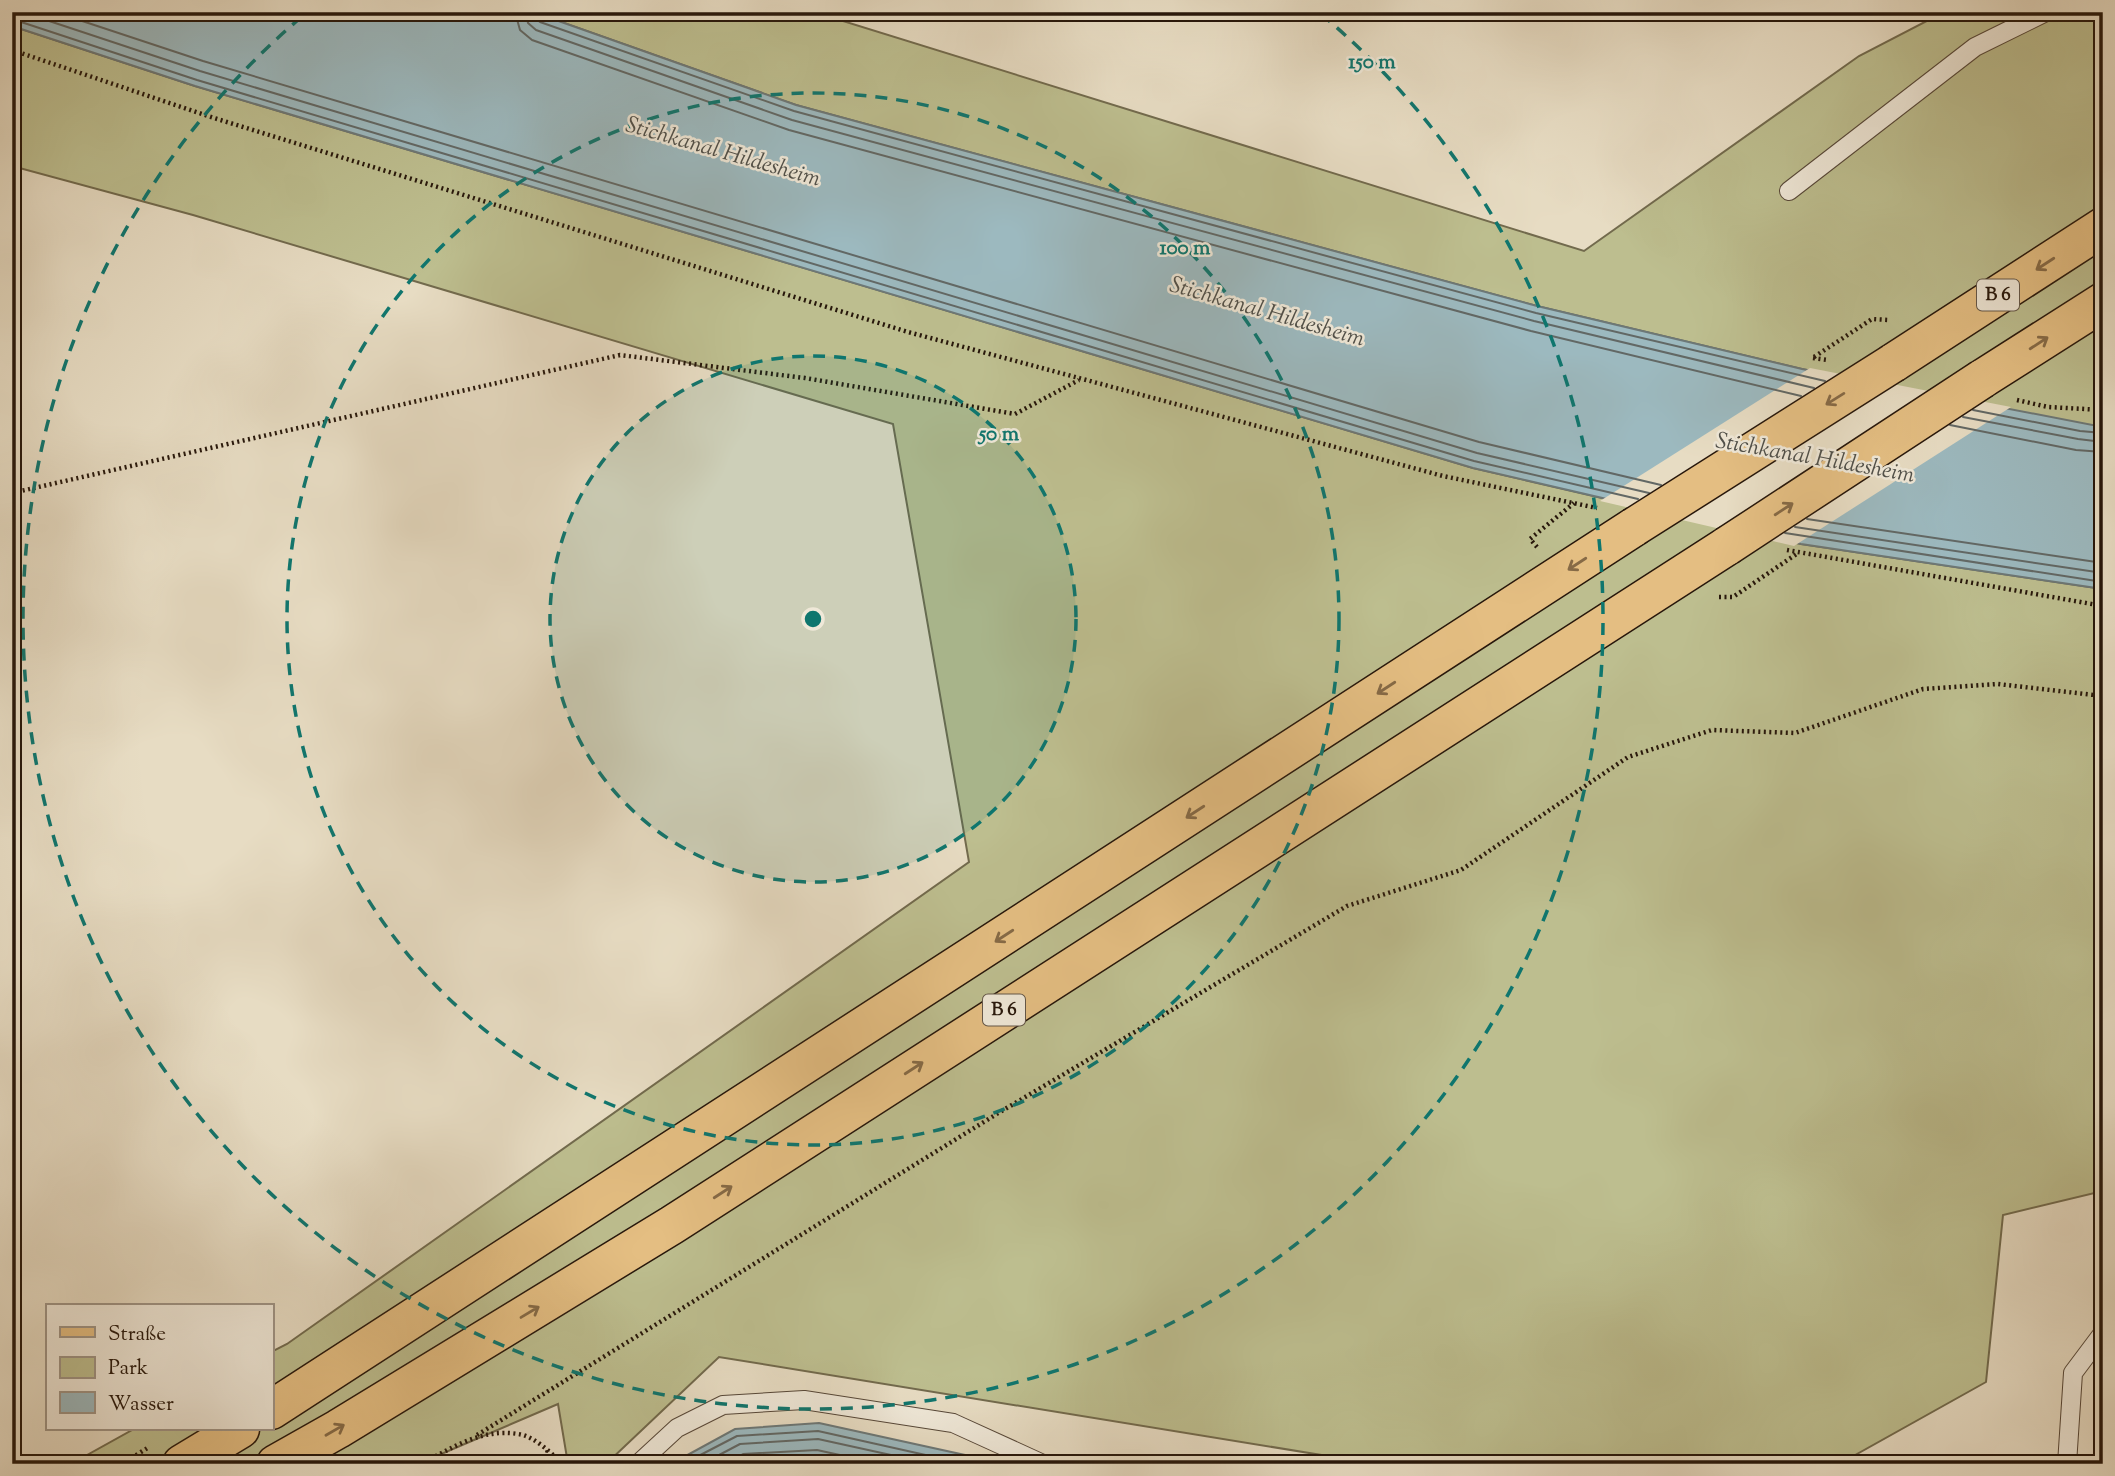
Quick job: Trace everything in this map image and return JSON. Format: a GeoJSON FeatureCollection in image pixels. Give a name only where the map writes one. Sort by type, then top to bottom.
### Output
{"type":"FeatureCollection","features":[{"type":"Feature","properties":{"kind":"main road","name":"B 6"},"geometry":{"type":"LineString","coordinates":[[273,1409],[1634,527],[2103,227]]}},
{"type":"Feature","properties":{"kind":"main road","name":"B 6"},"geometry":{"type":"LineString","coordinates":[[276,1464],[673,1225],[2103,302]]}},
{"type":"Feature","properties":{"kind":"main road"},"geometry":{"type":"LineString","coordinates":[[183,1464],[238,1430]]}},
{"type":"Feature","properties":{"kind":"lane"},"geometry":{"type":"LineString","coordinates":[[1789,191],[1975,47],[2046,12]]}},
{"type":"Feature","properties":{"kind":"lane"},"geometry":{"type":"LineString","coordinates":[[2067,1464],[2073,1373],[2103,1333]]}},
{"type":"Feature","properties":{"kind":"lane"},"geometry":{"type":"LineString","coordinates":[[638,1464],[677,1428],[723,1405],[804,1401],[953,1423],[1043,1464]]}},
{"type":"Feature","properties":{"kind":"path"},"geometry":{"type":"LineString","coordinates":[[12,50],[214,118],[908,332],[1443,475],[1601,508]]}},
{"type":"Feature","properties":{"kind":"path"},"geometry":{"type":"LineString","coordinates":[[1813,358],[1872,319],[1892,320]]}},
{"type":"Feature","properties":{"kind":"path"},"geometry":{"type":"LineString","coordinates":[[12,494],[620,355],[805,378],[1015,414],[1080,379]]}},
{"type":"Feature","properties":{"kind":"path"},"geometry":{"type":"LineString","coordinates":[[1540,550],[1530,539],[1575,502]]}},
{"type":"Feature","properties":{"kind":"path"},"geometry":{"type":"LineString","coordinates":[[1785,550],[2103,606]]}},
{"type":"Feature","properties":{"kind":"path"},"geometry":{"type":"LineString","coordinates":[[1707,597],[1733,597],[1798,553]]}},
{"type":"Feature","properties":{"kind":"path"},"geometry":{"type":"LineString","coordinates":[[421,1464],[477,1435],[1000,1112],[1347,906],[1461,870],[1629,757],[1712,730],[1795,733],[1923,689],[1998,684],[2103,695]]}},
{"type":"Feature","properties":{"kind":"path"},"geometry":{"type":"LineString","coordinates":[[477,1435],[520,1434],[546,1449],[563,1464]]}},
{"type":"Feature","properties":{"kind":"path"},"geometry":{"type":"LineString","coordinates":[[546,1449],[552,1464]]}},
{"type":"Feature","properties":{"kind":"green space"},"geometry":{"type":"Polygon","coordinates":[[[533,12],[814,12],[1584,251],[1859,56],[1944,12],[2103,12],[2103,427],[2081,424],[1718,525],[1801,544],[2103,589],[2103,1191],[2003,1215],[1986,1382],[1839,1464],[1346,1459],[719,1357],[606,1464],[568,1464],[558,1404],[418,1464],[71,1464],[132,1430],[273,1430],[273,1351],[287,1344],[969,862],[893,424],[193,215],[12,166],[12,26],[195,86],[1473,468],[1688,518],[1889,387],[1537,306],[796,105],[533,12]]]}},
{"type":"Feature","properties":{"kind":"water","name":"Stichkanal Hildesheim"},"geometry":{"type":"Polygon","coordinates":[[[12,12],[533,12],[796,105],[1537,306],[1802,369],[2103,427],[2103,589],[1801,544],[1473,468],[195,86],[12,26],[12,12]]]}},
{"type":"Feature","properties":{"kind":"water"},"geometry":{"type":"Polygon","coordinates":[[[819,1423],[965,1455],[980,1464],[671,1464],[735,1429],[819,1423]]]}},
{"type":"Feature","properties":{"kind":"pier"},"geometry":{"type":"Polygon","coordinates":[[[1810,368],[2011,407],[1794,546],[1600,501],[1810,368]]]}}]}
